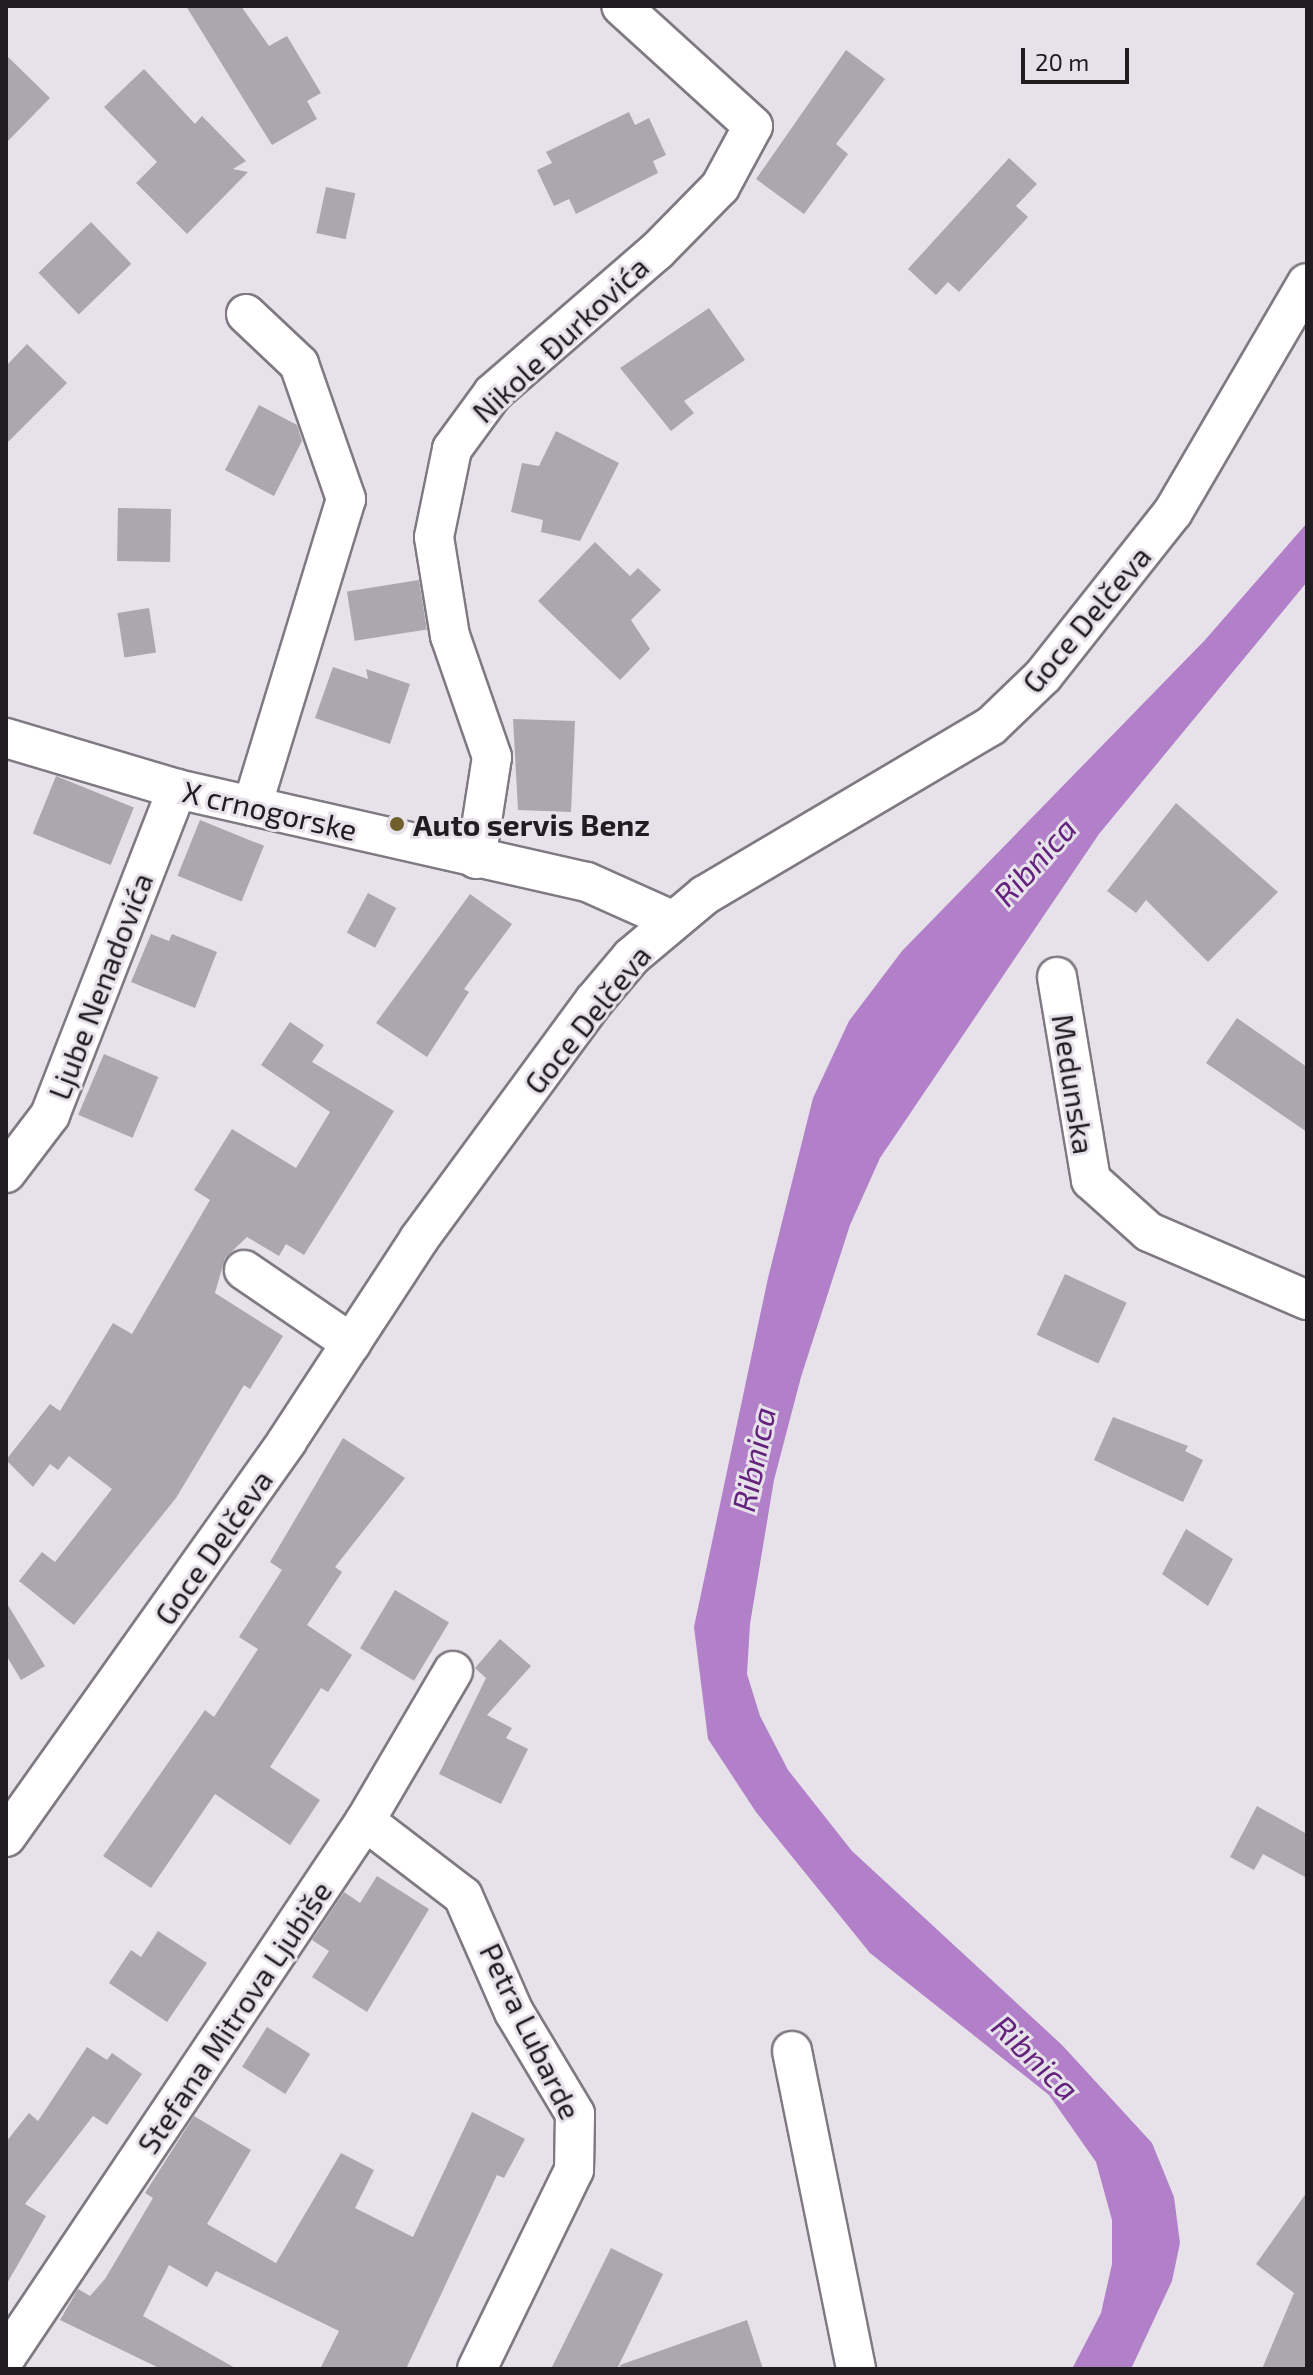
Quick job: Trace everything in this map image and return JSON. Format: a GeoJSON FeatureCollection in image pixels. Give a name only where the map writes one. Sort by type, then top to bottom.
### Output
{"type":"FeatureCollection","features":[{"type":"Feature","properties":{"kind":"street","name":"Nikole Đurkovića"},"geometry":{"type":"LineString","coordinates":[[476,859],[492,757],[443,603],[434,537],[448,459],[493,393],[657,251],[720,187],[753,126],[621,6]]}},
{"type":"Feature","properties":{"kind":"street","name":"Goce Delčeva"},"geometry":{"type":"LineString","coordinates":[[12,1814],[594,1001],[672,920],[991,726],[1043,676],[1173,512],[1307,283]]}},
{"type":"Feature","properties":{"kind":"street"},"geometry":{"type":"LineString","coordinates":[[246,314],[299,364],[346,499],[252,806]]}},
{"type":"Feature","properties":{"kind":"street","name":"X crnogorske"},"geometry":{"type":"LineString","coordinates":[[6,738],[177,789],[587,882],[672,920]]}},
{"type":"Feature","properties":{"kind":"street","name":"Ljube Nenadovića"},"geometry":{"type":"LineString","coordinates":[[6,1173],[50,1115],[177,789]]}},
{"type":"Feature","properties":{"kind":"street","name":"Medunska"},"geometry":{"type":"LineString","coordinates":[[1057,977],[1091,1180],[1149,1232],[1307,1300]]}},
{"type":"Feature","properties":{"kind":"street"},"geometry":{"type":"LineString","coordinates":[[244,1270],[351,1343]]}},
{"type":"Feature","properties":{"kind":"street","name":"Stefana Mitrova Ljubiše"},"geometry":{"type":"LineString","coordinates":[[6,2357],[365,1821],[453,1671]]}},
{"type":"Feature","properties":{"kind":"street","name":"Petra Lubarde"},"geometry":{"type":"LineString","coordinates":[[365,1821],[463,1896],[514,2012],[575,2114],[574,2170],[477,2369]]}},
{"type":"Feature","properties":{"kind":"street"},"geometry":{"type":"LineString","coordinates":[[792,2051],[856,2369]]}},
{"type":"Feature","properties":{"kind":"water","name":"Ribnica"},"geometry":{"type":"Polygon","coordinates":[[[1307,523],[1307,582],[1099,834],[880,1158],[850,1225],[801,1377],[774,1480],[750,1624],[747,1674],[760,1716],[788,1770],[852,1851],[1062,2045],[1152,2143],[1174,2197],[1180,2243],[1172,2281],[1131,2369],[1072,2369],[1101,2313],[1112,2264],[1112,2220],[1096,2162],[1049,2095],[870,1953],[756,1812],[708,1739],[694,1627],[768,1278],[813,1098],[849,1021],[902,951],[1205,640],[1307,523]]]}},
{"type":"Feature","properties":{"kind":"building"},"geometry":{"type":"Polygon","coordinates":[[[186,6],[241,6],[269,46],[287,36],[321,93],[307,101],[317,119],[272,145],[186,6]]]}},
{"type":"Feature","properties":{"kind":"building"},"geometry":{"type":"Polygon","coordinates":[[[846,50],[885,79],[836,144],[848,154],[804,214],[756,179],[846,50]]]}},
{"type":"Feature","properties":{"kind":"building"},"geometry":{"type":"Polygon","coordinates":[[[6,55],[50,98],[6,143],[6,55]]]}},
{"type":"Feature","properties":{"kind":"building"},"geometry":{"type":"Polygon","coordinates":[[[144,69],[195,124],[202,116],[246,161],[233,169],[248,172],[187,234],[136,183],[157,162],[104,107],[144,69]]]}},
{"type":"Feature","properties":{"kind":"building"},"geometry":{"type":"Polygon","coordinates":[[[629,112],[635,125],[649,118],[666,155],[653,161],[658,173],[576,214],[569,199],[554,206],[537,170],[552,163],[546,152],[629,112]]]}},
{"type":"Feature","properties":{"kind":"building"},"geometry":{"type":"Polygon","coordinates":[[[1009,158],[1037,184],[1016,206],[1028,217],[959,292],[948,282],[936,295],[908,269],[1009,158]]]}},
{"type":"Feature","properties":{"kind":"building"},"geometry":{"type":"Polygon","coordinates":[[[326,187],[355,193],[346,239],[316,233],[326,187]]]}},
{"type":"Feature","properties":{"kind":"building"},"geometry":{"type":"Polygon","coordinates":[[[91,222],[131,264],[79,314],[38,273],[91,222]]]}},
{"type":"Feature","properties":{"kind":"building"},"geometry":{"type":"Polygon","coordinates":[[[709,308],[745,360],[684,401],[694,413],[671,431],[620,368],[709,308]]]}},
{"type":"Feature","properties":{"kind":"building"},"geometry":{"type":"Polygon","coordinates":[[[27,344],[67,383],[6,444],[6,366],[27,344]]]}},
{"type":"Feature","properties":{"kind":"building"},"geometry":{"type":"Polygon","coordinates":[[[259,405],[297,425],[302,441],[274,496],[225,470],[259,405]]]}},
{"type":"Feature","properties":{"kind":"building"},"geometry":{"type":"Polygon","coordinates":[[[556,431],[619,463],[580,541],[541,532],[543,520],[511,512],[522,463],[539,466],[556,431]]]}},
{"type":"Feature","properties":{"kind":"building"},"geometry":{"type":"Polygon","coordinates":[[[118,508],[171,509],[170,562],[117,561],[118,508]]]}},
{"type":"Feature","properties":{"kind":"building"},"geometry":{"type":"Polygon","coordinates":[[[595,542],[630,576],[638,568],[661,590],[631,620],[650,649],[620,680],[538,601],[595,542]]]}},
{"type":"Feature","properties":{"kind":"building"},"geometry":{"type":"Polygon","coordinates":[[[419,580],[427,629],[355,641],[347,591],[419,580]]]}},
{"type":"Feature","properties":{"kind":"building"},"geometry":{"type":"Polygon","coordinates":[[[149,608],[156,652],[124,657],[117,613],[149,608]]]}},
{"type":"Feature","properties":{"kind":"building"},"geometry":{"type":"Polygon","coordinates":[[[333,667],[368,679],[366,669],[410,684],[390,744],[315,718],[333,667]]]}},
{"type":"Feature","properties":{"kind":"building"},"geometry":{"type":"Polygon","coordinates":[[[513,719],[575,721],[571,812],[518,810],[513,719]]]}},
{"type":"Feature","properties":{"kind":"building"},"geometry":{"type":"Polygon","coordinates":[[[56,776],[134,807],[111,865],[33,833],[56,776]]]}},
{"type":"Feature","properties":{"kind":"building"},"geometry":{"type":"Polygon","coordinates":[[[1176,803],[1278,892],[1208,962],[1146,900],[1136,913],[1107,891],[1176,803]]]}},
{"type":"Feature","properties":{"kind":"building"},"geometry":{"type":"Polygon","coordinates":[[[200,820],[264,846],[241,901],[178,876],[200,820]]]}},
{"type":"Feature","properties":{"kind":"building"},"geometry":{"type":"Polygon","coordinates":[[[368,893],[396,908],[375,948],[347,933],[368,893]]]}},
{"type":"Feature","properties":{"kind":"building"},"geometry":{"type":"Polygon","coordinates":[[[470,894],[512,924],[464,989],[469,992],[427,1057],[376,1023],[470,894]]]}},
{"type":"Feature","properties":{"kind":"building"},"geometry":{"type":"Polygon","coordinates":[[[151,934],[169,941],[172,934],[217,952],[195,1008],[131,982],[151,934]]]}},
{"type":"Feature","properties":{"kind":"building"},"geometry":{"type":"Polygon","coordinates":[[[1237,1018],[1307,1067],[1307,1132],[1206,1063],[1237,1018]]]}},
{"type":"Feature","properties":{"kind":"building"},"geometry":{"type":"Polygon","coordinates":[[[290,1022],[324,1045],[312,1062],[394,1111],[304,1255],[286,1244],[279,1256],[247,1237],[225,1258],[215,1293],[283,1336],[250,1389],[244,1385],[176,1498],[74,1625],[19,1581],[42,1552],[55,1562],[112,1489],[69,1456],[58,1470],[50,1464],[33,1487],[6,1460],[50,1404],[60,1411],[113,1323],[132,1334],[210,1200],[194,1190],[232,1129],[296,1168],[330,1112],[261,1065],[290,1022]]]}},
{"type":"Feature","properties":{"kind":"building"},"geometry":{"type":"Polygon","coordinates":[[[104,1054],[158,1077],[133,1138],[78,1115],[104,1054]]]}},
{"type":"Feature","properties":{"kind":"building"},"geometry":{"type":"Polygon","coordinates":[[[1065,1274],[1127,1303],[1098,1363],[1037,1335],[1065,1274]]]}},
{"type":"Feature","properties":{"kind":"building"},"geometry":{"type":"Polygon","coordinates":[[[1113,1417],[1188,1446],[1185,1451],[1203,1460],[1183,1502],[1094,1460],[1113,1417]]]}},
{"type":"Feature","properties":{"kind":"building"},"geometry":{"type":"Polygon","coordinates":[[[343,1438],[405,1478],[335,1567],[342,1572],[307,1625],[352,1655],[328,1692],[321,1688],[270,1767],[320,1800],[290,1845],[215,1794],[151,1888],[103,1856],[205,1710],[214,1717],[258,1649],[239,1637],[282,1570],[270,1562],[343,1438]]]}},
{"type":"Feature","properties":{"kind":"building"},"geometry":{"type":"Polygon","coordinates":[[[1186,1529],[1233,1559],[1208,1606],[1162,1574],[1186,1529]]]}},
{"type":"Feature","properties":{"kind":"building"},"geometry":{"type":"Polygon","coordinates":[[[395,1590],[449,1622],[414,1681],[360,1648],[395,1590]]]}},
{"type":"Feature","properties":{"kind":"building"},"geometry":{"type":"Polygon","coordinates":[[[6,1602],[45,1666],[21,1680],[6,1655],[6,1602]]]}},
{"type":"Feature","properties":{"kind":"building"},"geometry":{"type":"Polygon","coordinates":[[[500,1639],[531,1666],[487,1715],[512,1728],[506,1738],[528,1749],[501,1804],[439,1774],[486,1678],[475,1668],[500,1639]]]}},
{"type":"Feature","properties":{"kind":"building"},"geometry":{"type":"Polygon","coordinates":[[[1257,1806],[1307,1834],[1307,1878],[1263,1854],[1254,1870],[1230,1857],[1257,1806]]]}},
{"type":"Feature","properties":{"kind":"building"},"geometry":{"type":"Polygon","coordinates":[[[377,1876],[429,1909],[367,2012],[312,1977],[329,1951],[312,1940],[344,1892],[360,1903],[377,1876]]]}},
{"type":"Feature","properties":{"kind":"building"},"geometry":{"type":"Polygon","coordinates":[[[158,1931],[207,1963],[167,2022],[109,1983],[131,1950],[141,1957],[158,1931]]]}},
{"type":"Feature","properties":{"kind":"building"},"geometry":{"type":"Polygon","coordinates":[[[267,2027],[310,2054],[285,2094],[242,2067],[267,2027]]]}},
{"type":"Feature","properties":{"kind":"building"},"geometry":{"type":"Polygon","coordinates":[[[87,2047],[107,2060],[112,2053],[142,2074],[107,2125],[93,2116],[25,2204],[46,2216],[6,2285],[6,2142],[29,2113],[38,2121],[87,2047]]]}},
{"type":"Feature","properties":{"kind":"building"},"geometry":{"type":"Polygon","coordinates":[[[472,2112],[525,2139],[504,2178],[497,2175],[406,2369],[320,2369],[339,2331],[216,2271],[207,2287],[169,2265],[143,2316],[237,2369],[161,2369],[60,2320],[78,2289],[90,2296],[105,2279],[153,2198],[145,2193],[194,2116],[251,2150],[207,2224],[276,2263],[341,2153],[374,2170],[355,2208],[413,2237],[472,2112]]]}},
{"type":"Feature","properties":{"kind":"building"},"geometry":{"type":"Polygon","coordinates":[[[1307,2192],[1307,2369],[1262,2369],[1294,2293],[1256,2264],[1307,2192]]]}},
{"type":"Feature","properties":{"kind":"building"},"geometry":{"type":"Polygon","coordinates":[[[611,2248],[663,2274],[617,2369],[551,2369],[611,2248]]]}},
{"type":"Feature","properties":{"kind":"building"},"geometry":{"type":"Polygon","coordinates":[[[747,2320],[763,2369],[621,2369],[620,2365],[747,2320]]]}},
{"type":"Feature","properties":{"kind":"place","name":"Auto servis Benz"},"geometry":{"type":"Point","coordinates":[397,824]}}]}
